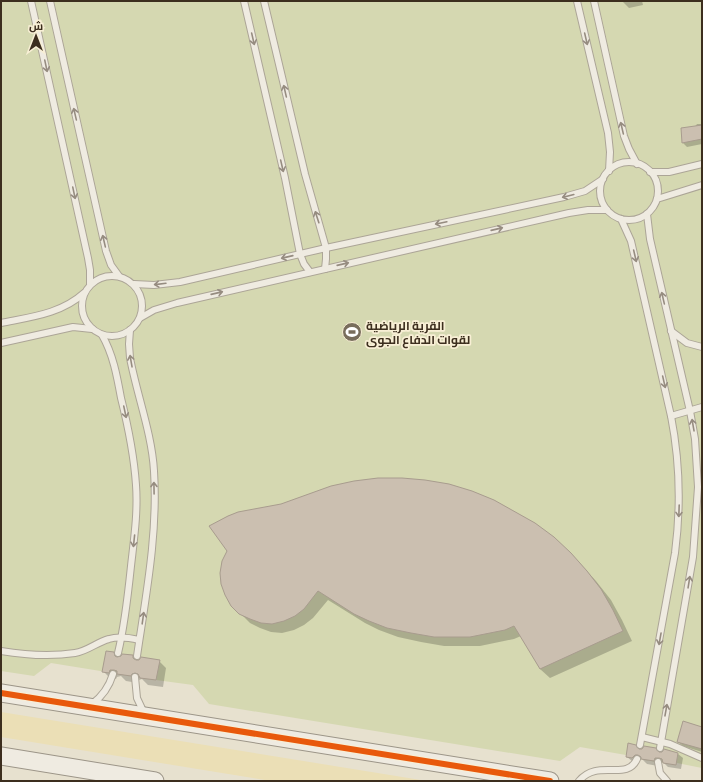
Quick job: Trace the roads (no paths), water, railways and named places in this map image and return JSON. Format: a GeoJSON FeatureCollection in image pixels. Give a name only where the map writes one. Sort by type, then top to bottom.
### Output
{"type":"FeatureCollection","features":[{"type":"Feature","properties":{"kind":"street"},"geometry":{"type":"LineString","coordinates":[[1,693],[550,781]]}},
{"type":"Feature","properties":{"kind":"street"},"geometry":{"type":"LineString","coordinates":[[1,756],[155,781]]}},
{"type":"Feature","properties":{"kind":"lane"},"geometry":{"type":"LineString","coordinates":[[31,1],[90,270],[90,284]]}},
{"type":"Feature","properties":{"kind":"lane"},"geometry":{"type":"LineString","coordinates":[[50,1],[106,251],[111,264],[119,276]]}},
{"type":"Feature","properties":{"kind":"lane"},"geometry":{"type":"LineString","coordinates":[[244,1],[285,178],[300,254],[304,264],[310,272]]}},
{"type":"Feature","properties":{"kind":"lane"},"geometry":{"type":"LineString","coordinates":[[264,1],[305,174],[326,248],[325,269]]}},
{"type":"Feature","properties":{"kind":"lane"},"geometry":{"type":"LineString","coordinates":[[577,1],[608,133],[610,152],[609,171]]}},
{"type":"Feature","properties":{"kind":"lane"},"geometry":{"type":"LineString","coordinates":[[594,1],[624,136],[637,164]]}},
{"type":"Feature","properties":{"kind":"lane"},"geometry":{"type":"LineString","coordinates":[[134,284],[154,285],[180,282],[326,248],[564,197],[585,191],[603,179],[609,171],[622,163],[637,164],[650,172],[657,185],[656,199],[653,207],[647,214],[639,218],[630,220],[616,217],[607,210],[601,198],[600,192],[603,179]]}},
{"type":"Feature","properties":{"kind":"lane"},"geometry":{"type":"LineString","coordinates":[[650,172],[669,172],[702,164]]}},
{"type":"Feature","properties":{"kind":"lane"},"geometry":{"type":"LineString","coordinates":[[656,199],[702,185]]}},
{"type":"Feature","properties":{"kind":"lane"},"geometry":{"type":"LineString","coordinates":[[140,318],[142,300],[134,284],[127,279],[109,275],[99,278],[90,284],[84,294],[81,303],[82,313],[86,322],[92,329],[102,335],[122,335],[130,330],[140,318],[154,310],[177,302],[570,212],[607,210]]}},
{"type":"Feature","properties":{"kind":"lane"},"geometry":{"type":"LineString","coordinates":[[647,214],[650,239],[690,411],[698,466],[696,536],[660,748]]}},
{"type":"Feature","properties":{"kind":"lane"},"geometry":{"type":"LineString","coordinates":[[621,219],[631,241],[676,439],[679,489],[678,535],[672,575],[640,745]]}},
{"type":"Feature","properties":{"kind":"lane"},"geometry":{"type":"LineString","coordinates":[[1,323],[59,310],[76,301],[84,294]]}},
{"type":"Feature","properties":{"kind":"lane"},"geometry":{"type":"LineString","coordinates":[[1,344],[73,327],[92,329]]}},
{"type":"Feature","properties":{"kind":"lane"},"geometry":{"type":"LineString","coordinates":[[130,330],[130,358],[150,444],[154,471],[153,538],[137,656]]}},
{"type":"Feature","properties":{"kind":"lane"},"geometry":{"type":"LineString","coordinates":[[671,332],[687,343],[702,347]]}},
{"type":"Feature","properties":{"kind":"lane"},"geometry":{"type":"LineString","coordinates":[[102,335],[110,351],[129,431],[136,484],[136,522],[127,607],[118,653]]}},
{"type":"Feature","properties":{"kind":"lane"},"geometry":{"type":"LineString","coordinates":[[671,416],[702,407]]}},
{"type":"Feature","properties":{"kind":"lane"},"geometry":{"type":"LineString","coordinates":[[1,651],[42,655],[75,653],[90,648],[108,639],[122,638],[140,640]]}},
{"type":"Feature","properties":{"kind":"lane"},"geometry":{"type":"LineString","coordinates":[[86,707],[104,694],[113,674]]}},
{"type":"Feature","properties":{"kind":"lane"},"geometry":{"type":"LineString","coordinates":[[135,677],[137,698],[146,716]]}},
{"type":"Feature","properties":{"kind":"lane"},"geometry":{"type":"LineString","coordinates":[[642,737],[661,741],[702,758]]}},
{"type":"Feature","properties":{"kind":"lane"},"geometry":{"type":"LineString","coordinates":[[579,781],[586,774],[592,772],[626,772],[633,767],[637,759]]}},
{"type":"Feature","properties":{"kind":"lane"},"geometry":{"type":"LineString","coordinates":[[658,762],[660,773],[667,781]]}},
{"type":"Feature","properties":{"kind":"place","name":"القرية الرياضية لقوات الدفاع الجوى"},"geometry":{"type":"Point","coordinates":[352,332]}}]}
